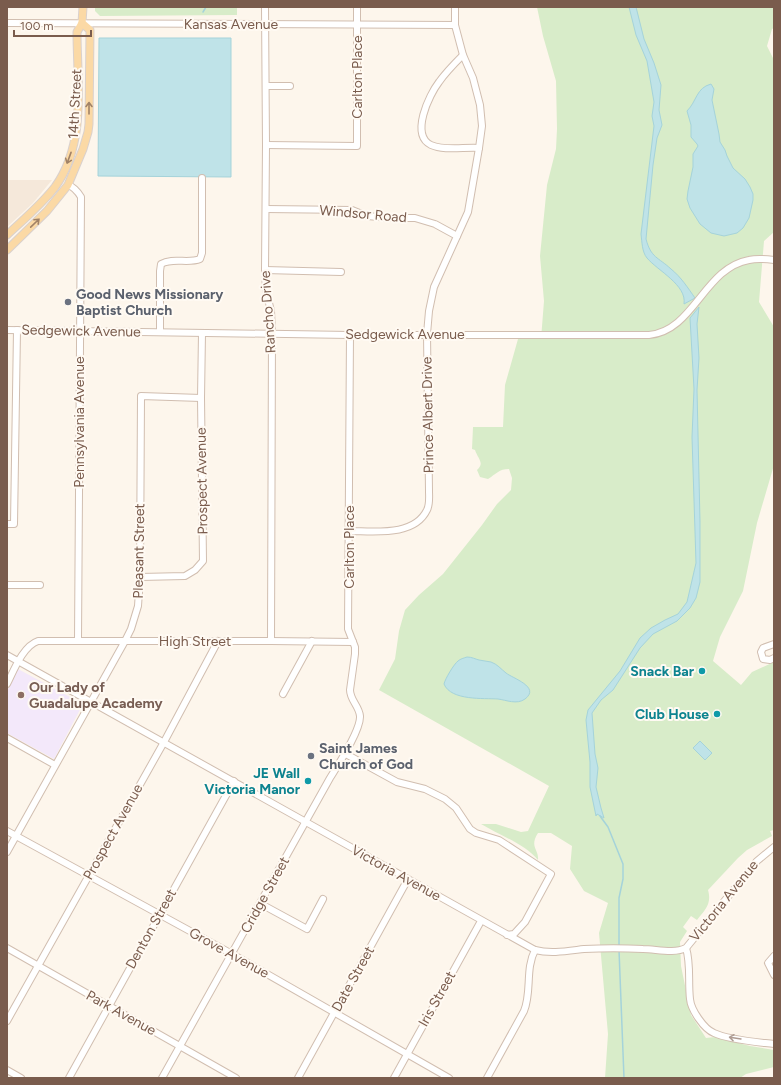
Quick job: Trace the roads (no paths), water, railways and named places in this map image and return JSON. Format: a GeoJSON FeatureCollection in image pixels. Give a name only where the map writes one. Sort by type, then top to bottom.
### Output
{"type":"FeatureCollection","features":[{"type":"Feature","properties":{"kind":"main road","name":"14th Street"},"geometry":{"type":"LineString","coordinates":[[7,235],[40,204],[55,186],[66,167],[72,149],[76,133],[78,111],[77,32],[82,23],[83,7]]}},
{"type":"Feature","properties":{"kind":"main road"},"geometry":{"type":"LineString","coordinates":[[7,250],[47,211],[68,185],[84,149],[89,128],[90,30],[82,23]]}},
{"type":"Feature","properties":{"kind":"street","name":"Rancho Drive"},"geometry":{"type":"LineString","coordinates":[[266,7],[265,270],[266,291],[271,311],[272,333],[271,641]]}},
{"type":"Feature","properties":{"kind":"street","name":"Carlton Place"},"geometry":{"type":"LineString","coordinates":[[266,145],[357,146],[357,7]]}},
{"type":"Feature","properties":{"kind":"street","name":"Prince Albert Drive"},"geometry":{"type":"LineString","coordinates":[[349,531],[395,530],[411,526],[422,518],[428,508],[427,334],[429,311],[434,287],[468,212],[482,126],[480,105],[473,78],[454,25],[455,7]]}},
{"type":"Feature","properties":{"kind":"street","name":"Kansas Avenue"},"geometry":{"type":"LineString","coordinates":[[7,23],[454,25]]}},
{"type":"Feature","properties":{"kind":"street"},"geometry":{"type":"LineString","coordinates":[[464,55],[438,82],[427,103],[420,125],[423,137],[429,144],[438,147],[479,148]]}},
{"type":"Feature","properties":{"kind":"street"},"geometry":{"type":"LineString","coordinates":[[266,86],[290,86]]}},
{"type":"Feature","properties":{"kind":"street"},"geometry":{"type":"LineString","coordinates":[[160,332],[161,264],[167,261],[195,261],[200,259],[202,253],[202,178]]}},
{"type":"Feature","properties":{"kind":"street","name":"Pennsylvania Avenue"},"geometry":{"type":"LineString","coordinates":[[68,185],[72,186],[81,198],[78,640]]}},
{"type":"Feature","properties":{"kind":"street","name":"Windsor Road"},"geometry":{"type":"LineString","coordinates":[[266,209],[352,210],[367,216],[415,218],[435,224],[457,236]]}},
{"type":"Feature","properties":{"kind":"street","name":"Sedgewick Avenue"},"geometry":{"type":"LineString","coordinates":[[7,330],[202,333],[649,335],[659,334],[669,329],[691,308],[718,277],[729,269],[749,260],[774,260]]}},
{"type":"Feature","properties":{"kind":"street"},"geometry":{"type":"LineString","coordinates":[[265,270],[341,272]]}},
{"type":"Feature","properties":{"kind":"street"},"geometry":{"type":"LineString","coordinates":[[10,524],[17,330]]}},
{"type":"Feature","properties":{"kind":"street","name":"Prospect Avenue"},"geometry":{"type":"LineString","coordinates":[[140,577],[185,576],[196,570],[203,561],[201,398],[202,333]]}},
{"type":"Feature","properties":{"kind":"street","name":"Carlton Place"},"geometry":{"type":"LineString","coordinates":[[344,753],[355,733],[360,718],[357,707],[350,695],[355,654],[353,642],[348,629],[350,334]]}},
{"type":"Feature","properties":{"kind":"street","name":"Pleasant Street"},"geometry":{"type":"LineString","coordinates":[[7,852],[90,701],[125,641],[131,629],[138,606],[140,577],[141,396],[201,398]]}},
{"type":"Feature","properties":{"kind":"street"},"geometry":{"type":"LineString","coordinates":[[7,585],[40,585]]}},
{"type":"Feature","properties":{"kind":"street","name":"High Street"},"geometry":{"type":"LineString","coordinates":[[19,662],[26,648],[32,643],[38,641],[353,642]]}},
{"type":"Feature","properties":{"kind":"street"},"geometry":{"type":"LineString","coordinates":[[283,694],[312,641]]}},
{"type":"Feature","properties":{"kind":"street","name":"Prospect Avenue"},"geometry":{"type":"LineString","coordinates":[[7,1021],[164,742],[218,642]]}},
{"type":"Feature","properties":{"kind":"street"},"geometry":{"type":"LineString","coordinates":[[774,644],[763,648],[761,652],[763,659],[770,660],[774,658]]}},
{"type":"Feature","properties":{"kind":"street","name":"Victoria Avenue"},"geometry":{"type":"LineString","coordinates":[[7,654],[535,950],[552,953],[607,948],[676,951],[686,948],[757,861],[774,846]]}},
{"type":"Feature","properties":{"kind":"street"},"geometry":{"type":"LineString","coordinates":[[7,684],[19,662]]}},
{"type":"Feature","properties":{"kind":"street"},"geometry":{"type":"LineString","coordinates":[[7,738],[55,764]]}},
{"type":"Feature","properties":{"kind":"street"},"geometry":{"type":"LineString","coordinates":[[344,753],[397,782],[425,789],[444,799],[456,808],[470,830],[499,840],[551,874],[525,922],[518,930],[507,935]]}},
{"type":"Feature","properties":{"kind":"street","name":"Cridge Street"},"geometry":{"type":"LineString","coordinates":[[162,1078],[261,904],[344,753]]}},
{"type":"Feature","properties":{"kind":"street","name":"Denton Street"},"geometry":{"type":"LineString","coordinates":[[69,1078],[234,781]]}},
{"type":"Feature","properties":{"kind":"street","name":"Grove Avenue"},"geometry":{"type":"LineString","coordinates":[[7,831],[232,954],[449,1078]]}},
{"type":"Feature","properties":{"kind":"street","name":"Date Street"},"geometry":{"type":"LineString","coordinates":[[298,1078],[408,879]]}},
{"type":"Feature","properties":{"kind":"street"},"geometry":{"type":"LineString","coordinates":[[261,904],[307,929],[323,899]]}},
{"type":"Feature","properties":{"kind":"street","name":"Iris Street"},"geometry":{"type":"LineString","coordinates":[[394,1078],[481,921]]}},
{"type":"Feature","properties":{"kind":"street","name":"Park Avenue"},"geometry":{"type":"LineString","coordinates":[[7,948],[236,1078]]}},
{"type":"Feature","properties":{"kind":"street"},"geometry":{"type":"LineString","coordinates":[[686,948],[688,955],[690,1001],[696,1016],[710,1031],[725,1037],[774,1044]]}},
{"type":"Feature","properties":{"kind":"street"},"geometry":{"type":"LineString","coordinates":[[487,1078],[524,1011],[531,960],[535,950]]}},
{"type":"Feature","properties":{"kind":"street"},"geometry":{"type":"LineString","coordinates":[[774,956],[768,963],[774,975]]}},
{"type":"Feature","properties":{"kind":"street"},"geometry":{"type":"LineString","coordinates":[[7,1070],[21,1078]]}},
{"type":"Feature","properties":{"kind":"water"},"geometry":{"type":"Polygon","coordinates":[[[629,7],[636,7],[644,39],[661,85],[659,110],[662,125],[657,138],[653,165],[646,239],[653,254],[678,276],[695,298],[684,304],[684,297],[677,285],[647,258],[642,247],[641,234],[654,126],[652,116],[654,102],[647,61],[636,35],[629,7]]]}},
{"type":"Feature","properties":{"kind":"water"},"geometry":{"type":"Polygon","coordinates":[[[99,38],[231,38],[231,177],[98,176],[99,38]]]}},
{"type":"Feature","properties":{"kind":"water"},"geometry":{"type":"Polygon","coordinates":[[[711,84],[714,89],[712,100],[720,142],[733,168],[745,179],[753,194],[749,218],[743,228],[737,233],[724,236],[711,233],[700,224],[690,208],[687,199],[693,167],[693,154],[698,146],[691,137],[691,125],[687,111],[702,88],[711,84]]]}},
{"type":"Feature","properties":{"kind":"water"},"geometry":{"type":"Polygon","coordinates":[[[699,307],[697,324],[699,358],[697,390],[700,582],[696,598],[690,608],[677,621],[653,634],[640,648],[613,690],[601,700],[592,713],[595,754],[598,768],[596,787],[604,818],[597,814],[596,816],[590,787],[590,762],[586,720],[588,710],[620,671],[640,638],[651,628],[678,614],[687,602],[696,563],[692,437],[694,389],[690,318],[699,307]]]}},
{"type":"Feature","properties":{"kind":"water"},"geometry":{"type":"Polygon","coordinates":[[[467,657],[495,664],[506,673],[524,683],[530,691],[529,695],[522,701],[515,702],[498,699],[468,698],[453,693],[444,684],[456,663],[467,657]]]}},
{"type":"Feature","properties":{"kind":"water"},"geometry":{"type":"Polygon","coordinates":[[[700,741],[712,753],[705,760],[693,748],[700,741]]]}},
{"type":"Feature","properties":{"kind":"waterway"},"geometry":{"type":"LineString","coordinates":[[203,12],[206,7]]}},
{"type":"Feature","properties":{"kind":"waterway"},"geometry":{"type":"LineString","coordinates":[[600,816],[608,827],[623,864],[623,879],[619,898],[619,946]]}},
{"type":"Feature","properties":{"kind":"waterway"},"geometry":{"type":"LineString","coordinates":[[619,950],[624,1078]]}},
{"type":"Feature","properties":{"kind":"place","name":"Good News Missionary Baptist Church"},"geometry":{"type":"Point","coordinates":[68,302]}},
{"type":"Feature","properties":{"kind":"place","name":"Snack Bar"},"geometry":{"type":"Point","coordinates":[702,671]}},
{"type":"Feature","properties":{"kind":"place","name":"Our Lady of Guadalupe Academy"},"geometry":{"type":"Point","coordinates":[21,695]}},
{"type":"Feature","properties":{"kind":"place","name":"Club House"},"geometry":{"type":"Point","coordinates":[717,714]}},
{"type":"Feature","properties":{"kind":"place","name":"Saint James Church of God"},"geometry":{"type":"Point","coordinates":[311,756]}},
{"type":"Feature","properties":{"kind":"place","name":"JE Wall Victoria Manor"},"geometry":{"type":"Point","coordinates":[308,781]}}]}
